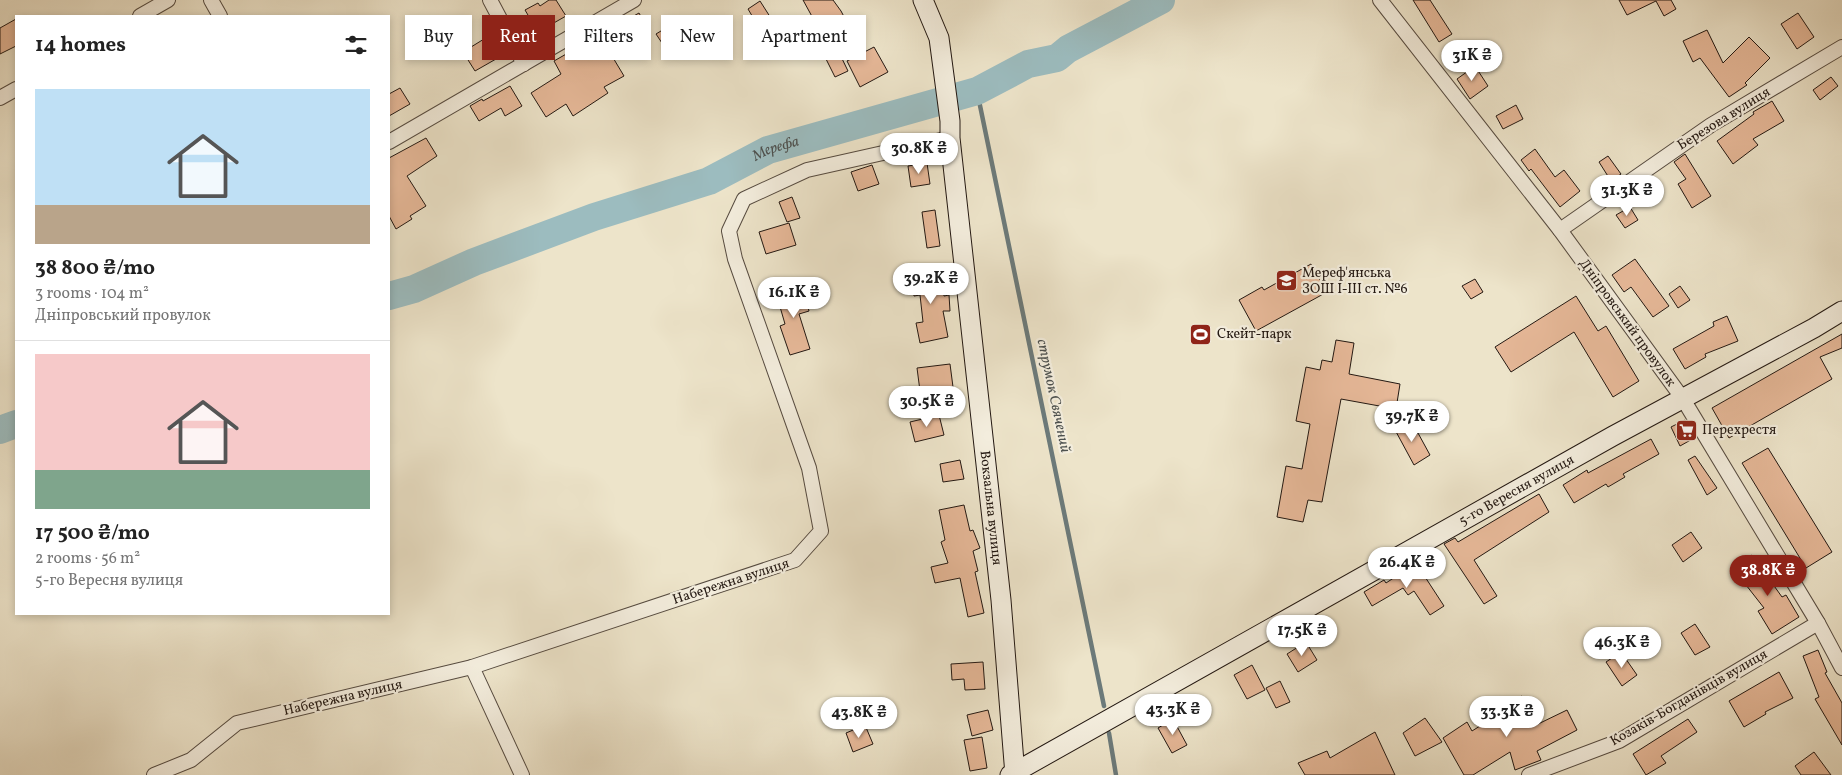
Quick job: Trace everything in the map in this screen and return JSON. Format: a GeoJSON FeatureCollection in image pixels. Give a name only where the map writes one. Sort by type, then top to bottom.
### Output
{"type":"FeatureCollection","features":[{"type":"Feature","properties":{"kind":"street"},"geometry":{"type":"LineString","coordinates":[[142,15],[168,0]]}},
{"type":"Feature","properties":{"kind":"street"},"geometry":{"type":"LineString","coordinates":[[211,0],[219,15]]}},
{"type":"Feature","properties":{"kind":"street"},"geometry":{"type":"LineString","coordinates":[[490,0],[524,64]]}},
{"type":"Feature","properties":{"kind":"street"},"geometry":{"type":"LineString","coordinates":[[390,141],[634,0]]}},
{"type":"Feature","properties":{"kind":"street","name":"Вокзальна вулиця"},"geometry":{"type":"LineString","coordinates":[[923,0],[939,38],[950,130],[1001,600],[1013,774]]}},
{"type":"Feature","properties":{"kind":"street","name":"Дніпровський провулок"},"geometry":{"type":"LineString","coordinates":[[1380,0],[1560,230],[1683,399],[1818,623],[1842,668]]}},
{"type":"Feature","properties":{"kind":"street","name":"Березова вулиця"},"geometry":{"type":"LineString","coordinates":[[1560,230],[1711,124],[1842,47]]}},
{"type":"Feature","properties":{"kind":"street"},"geometry":{"type":"LineString","coordinates":[[0,98],[15,90]]}},
{"type":"Feature","properties":{"kind":"street","name":"Набережна вулиця"},"geometry":{"type":"LineString","coordinates":[[154,775],[191,760],[237,723],[472,667],[795,560],[821,531],[809,468],[735,259],[729,231],[744,199],[807,170],[950,130]]}},
{"type":"Feature","properties":{"kind":"street","name":"5-го Вересня вулиця"},"geometry":{"type":"LineString","coordinates":[[1013,774],[1613,436],[1814,328],[1842,311]]}},
{"type":"Feature","properties":{"kind":"street","name":"Козаків-Богданівців вулиця"},"geometry":{"type":"LineString","coordinates":[[1529,775],[1619,741],[1818,623]]}},
{"type":"Feature","properties":{"kind":"street"},"geometry":{"type":"LineString","coordinates":[[472,667],[522,775]]}},
{"type":"Feature","properties":{"kind":"building"},"geometry":{"type":"Polygon","coordinates":[[[549,0],[556,0],[565,17],[555,22],[555,15],[528,15],[525,10],[538,3],[540,6],[549,0]]]}},
{"type":"Feature","properties":{"kind":"building"},"geometry":{"type":"Polygon","coordinates":[[[803,0],[833,0],[843,15],[811,15],[803,0]]]}},
{"type":"Feature","properties":{"kind":"building"},"geometry":{"type":"Polygon","coordinates":[[[1413,0],[1430,0],[1452,34],[1439,42],[1413,0]]]}},
{"type":"Feature","properties":{"kind":"building"},"geometry":{"type":"Polygon","coordinates":[[[1619,0],[1671,0],[1676,9],[1664,16],[1656,1],[1627,15],[1619,0]]]}},
{"type":"Feature","properties":{"kind":"building"},"geometry":{"type":"Polygon","coordinates":[[[760,1],[769,15],[752,15],[748,9],[760,1]]]}},
{"type":"Feature","properties":{"kind":"building"},"geometry":{"type":"Polygon","coordinates":[[[1798,13],[1814,37],[1797,49],[1781,24],[1798,13]]]}},
{"type":"Feature","properties":{"kind":"building"},"geometry":{"type":"Polygon","coordinates":[[[15,20],[15,46],[0,54],[0,28],[15,20]]]}},
{"type":"Feature","properties":{"kind":"building"},"geometry":{"type":"Polygon","coordinates":[[[1707,30],[1723,63],[1749,37],[1770,58],[1745,83],[1747,85],[1729,97],[1700,58],[1693,62],[1683,41],[1707,30]]]}},
{"type":"Feature","properties":{"kind":"building"},"geometry":{"type":"Polygon","coordinates":[[[661,31],[661,42],[656,34],[661,31]]]}},
{"type":"Feature","properties":{"kind":"building"},"geometry":{"type":"Polygon","coordinates":[[[482,40],[482,60],[494,60],[475,71],[468,60],[472,60],[472,46],[482,40]]]}},
{"type":"Feature","properties":{"kind":"building"},"geometry":{"type":"Polygon","coordinates":[[[874,47],[888,72],[860,87],[847,61],[866,60],[866,51],[874,47]]]}},
{"type":"Feature","properties":{"kind":"building"},"geometry":{"type":"Polygon","coordinates":[[[565,55],[565,60],[614,60],[624,76],[604,87],[608,93],[573,116],[566,104],[546,117],[531,93],[561,74],[554,61],[565,55]]]}},
{"type":"Feature","properties":{"kind":"building"},"geometry":{"type":"Polygon","coordinates":[[[826,60],[843,60],[848,71],[835,77],[826,60]]]}},
{"type":"Feature","properties":{"kind":"building"},"geometry":{"type":"Polygon","coordinates":[[[1475,66],[1488,86],[1470,99],[1457,79],[1475,66]]]}},
{"type":"Feature","properties":{"kind":"building"},"geometry":{"type":"Polygon","coordinates":[[[1831,77],[1838,86],[1820,100],[1813,90],[1831,77]]]}},
{"type":"Feature","properties":{"kind":"building"},"geometry":{"type":"Polygon","coordinates":[[[510,86],[522,106],[505,116],[501,108],[479,121],[470,106],[510,86]]]}},
{"type":"Feature","properties":{"kind":"building"},"geometry":{"type":"Polygon","coordinates":[[[400,88],[410,104],[390,115],[390,93],[400,88]]]}},
{"type":"Feature","properties":{"kind":"building"},"geometry":{"type":"Polygon","coordinates":[[[1772,101],[1784,121],[1753,139],[1758,145],[1733,164],[1717,141],[1754,114],[1753,112],[1772,101]]]}},
{"type":"Feature","properties":{"kind":"building"},"geometry":{"type":"Polygon","coordinates":[[[1516,105],[1523,119],[1503,129],[1496,116],[1516,105]]]}},
{"type":"Feature","properties":{"kind":"building"},"geometry":{"type":"Polygon","coordinates":[[[426,138],[437,156],[407,176],[426,206],[410,216],[412,219],[396,229],[390,218],[390,157],[426,138]]]}},
{"type":"Feature","properties":{"kind":"building"},"geometry":{"type":"Polygon","coordinates":[[[1535,149],[1555,177],[1564,170],[1580,191],[1560,207],[1531,169],[1529,171],[1521,160],[1535,149]]]}},
{"type":"Feature","properties":{"kind":"building"},"geometry":{"type":"Polygon","coordinates":[[[1685,154],[1711,196],[1692,208],[1678,184],[1686,179],[1674,162],[1685,154]]]}},
{"type":"Feature","properties":{"kind":"building"},"geometry":{"type":"Polygon","coordinates":[[[1608,156],[1621,174],[1611,181],[1599,162],[1608,156]]]}},
{"type":"Feature","properties":{"kind":"building"},"geometry":{"type":"Polygon","coordinates":[[[927,163],[930,184],[911,187],[908,166],[927,163]]]}},
{"type":"Feature","properties":{"kind":"building"},"geometry":{"type":"Polygon","coordinates":[[[872,165],[879,184],[858,191],[851,172],[872,165]]]}},
{"type":"Feature","properties":{"kind":"building"},"geometry":{"type":"Polygon","coordinates":[[[792,197],[800,218],[787,222],[779,202],[792,197]]]}},
{"type":"Feature","properties":{"kind":"building"},"geometry":{"type":"Polygon","coordinates":[[[1630,207],[1638,220],[1625,228],[1616,215],[1630,207]]]}},
{"type":"Feature","properties":{"kind":"building"},"geometry":{"type":"Polygon","coordinates":[[[935,210],[940,246],[927,248],[922,212],[935,210]]]}},
{"type":"Feature","properties":{"kind":"building"},"geometry":{"type":"Polygon","coordinates":[[[789,223],[796,245],[766,254],[759,232],[789,223]]]}},
{"type":"Feature","properties":{"kind":"building"},"geometry":{"type":"Polygon","coordinates":[[[1635,259],[1669,306],[1653,317],[1631,287],[1624,292],[1612,275],[1635,259]]]}},
{"type":"Feature","properties":{"kind":"building"},"geometry":{"type":"Polygon","coordinates":[[[1311,264],[1327,292],[1256,331],[1239,300],[1262,287],[1264,290],[1311,264]]]}},
{"type":"Feature","properties":{"kind":"building"},"geometry":{"type":"Polygon","coordinates":[[[940,270],[944,296],[949,295],[950,311],[943,311],[948,337],[920,343],[916,323],[923,322],[920,295],[914,296],[911,274],[940,270]]]}},
{"type":"Feature","properties":{"kind":"building"},"geometry":{"type":"Polygon","coordinates":[[[1475,279],[1483,292],[1471,299],[1462,286],[1475,279]]]}},
{"type":"Feature","properties":{"kind":"building"},"geometry":{"type":"Polygon","coordinates":[[[802,286],[809,311],[799,314],[810,349],[790,355],[780,326],[785,324],[776,293],[802,286]]]}},
{"type":"Feature","properties":{"kind":"building"},"geometry":{"type":"Polygon","coordinates":[[[1680,286],[1690,300],[1678,308],[1669,294],[1680,286]]]}},
{"type":"Feature","properties":{"kind":"building"},"geometry":{"type":"Polygon","coordinates":[[[1576,296],[1598,331],[1606,326],[1639,381],[1613,397],[1574,332],[1511,372],[1495,347],[1576,296]]]}},
{"type":"Feature","properties":{"kind":"building"},"geometry":{"type":"Polygon","coordinates":[[[1727,316],[1738,341],[1705,354],[1706,357],[1685,369],[1673,349],[1714,326],[1713,322],[1727,316]]]}},
{"type":"Feature","properties":{"kind":"building"},"geometry":{"type":"Polygon","coordinates":[[[1842,334],[1842,348],[1820,357],[1832,379],[1729,438],[1712,408],[1842,334]]]}},
{"type":"Feature","properties":{"kind":"building"},"geometry":{"type":"Polygon","coordinates":[[[1336,340],[1354,343],[1349,374],[1400,384],[1396,409],[1341,399],[1322,502],[1308,500],[1303,522],[1277,517],[1286,466],[1302,469],[1310,424],[1296,421],[1306,367],[1320,370],[1322,360],[1332,362],[1336,340]]]}},
{"type":"Feature","properties":{"kind":"building"},"geometry":{"type":"Polygon","coordinates":[[[950,364],[953,387],[920,391],[917,368],[950,364]]]}},
{"type":"Feature","properties":{"kind":"building"},"geometry":{"type":"Polygon","coordinates":[[[939,415],[944,435],[915,442],[910,422],[939,415]]]}},
{"type":"Feature","properties":{"kind":"building"},"geometry":{"type":"Polygon","coordinates":[[[1685,420],[1696,437],[1680,446],[1671,427],[1685,420]]]}},
{"type":"Feature","properties":{"kind":"building"},"geometry":{"type":"Polygon","coordinates":[[[1407,421],[1415,435],[1418,433],[1430,455],[1414,465],[1394,428],[1407,421]]]}},
{"type":"Feature","properties":{"kind":"building"},"geometry":{"type":"Polygon","coordinates":[[[1651,439],[1659,454],[1623,474],[1625,477],[1608,487],[1606,484],[1574,503],[1563,485],[1587,470],[1588,473],[1651,439]]]}},
{"type":"Feature","properties":{"kind":"building"},"geometry":{"type":"Polygon","coordinates":[[[1768,448],[1832,552],[1806,568],[1742,463],[1768,448]]]}},
{"type":"Feature","properties":{"kind":"building"},"geometry":{"type":"Polygon","coordinates":[[[1695,456],[1717,488],[1707,495],[1688,460],[1695,456]]]}},
{"type":"Feature","properties":{"kind":"building"},"geometry":{"type":"Polygon","coordinates":[[[960,460],[964,479],[943,482],[940,464],[960,460]]]}},
{"type":"Feature","properties":{"kind":"building"},"geometry":{"type":"Polygon","coordinates":[[[1539,494],[1549,512],[1474,560],[1497,596],[1484,604],[1444,544],[1455,538],[1458,542],[1539,494]]]}},
{"type":"Feature","properties":{"kind":"building"},"geometry":{"type":"Polygon","coordinates":[[[964,505],[970,531],[973,530],[980,548],[973,551],[978,571],[975,572],[984,613],[968,617],[960,578],[935,583],[931,567],[948,563],[941,542],[945,540],[939,510],[964,505]]]}},
{"type":"Feature","properties":{"kind":"building"},"geometry":{"type":"Polygon","coordinates":[[[1691,532],[1702,548],[1683,562],[1672,545],[1691,532]]]}},
{"type":"Feature","properties":{"kind":"building"},"geometry":{"type":"Polygon","coordinates":[[[1752,555],[1782,597],[1786,595],[1799,617],[1772,634],[1758,611],[1764,608],[1746,585],[1751,581],[1738,565],[1752,555]]]}},
{"type":"Feature","properties":{"kind":"building"},"geometry":{"type":"Polygon","coordinates":[[[1416,563],[1444,606],[1430,615],[1414,591],[1408,595],[1403,588],[1372,606],[1364,592],[1384,580],[1386,583],[1416,563]]]}},
{"type":"Feature","properties":{"kind":"building"},"geometry":{"type":"Polygon","coordinates":[[[1695,624],[1710,647],[1695,655],[1681,633],[1695,624]]]}},
{"type":"Feature","properties":{"kind":"building"},"geometry":{"type":"Polygon","coordinates":[[[1306,642],[1317,660],[1298,672],[1287,654],[1306,642]]]}},
{"type":"Feature","properties":{"kind":"building"},"geometry":{"type":"Polygon","coordinates":[[[1818,650],[1827,672],[1825,673],[1842,703],[1842,745],[1815,699],[1819,697],[1803,656],[1818,650]]]}},
{"type":"Feature","properties":{"kind":"building"},"geometry":{"type":"Polygon","coordinates":[[[1621,652],[1637,675],[1622,686],[1606,662],[1621,652]]]}},
{"type":"Feature","properties":{"kind":"building"},"geometry":{"type":"Polygon","coordinates":[[[983,662],[985,689],[965,690],[964,679],[952,680],[951,664],[983,662]]]}},
{"type":"Feature","properties":{"kind":"building"},"geometry":{"type":"Polygon","coordinates":[[[1252,665],[1265,690],[1247,699],[1234,675],[1252,665]]]}},
{"type":"Feature","properties":{"kind":"building"},"geometry":{"type":"Polygon","coordinates":[[[1779,672],[1793,698],[1765,712],[1766,714],[1744,727],[1729,701],[1779,672]]]}},
{"type":"Feature","properties":{"kind":"building"},"geometry":{"type":"Polygon","coordinates":[[[1280,681],[1290,702],[1276,708],[1266,688],[1280,681]]]}},
{"type":"Feature","properties":{"kind":"building"},"geometry":{"type":"Polygon","coordinates":[[[1522,696],[1536,725],[1567,710],[1577,730],[1537,751],[1541,760],[1515,770],[1510,752],[1473,775],[1464,775],[1443,738],[1467,722],[1472,731],[1507,709],[1505,705],[1522,696]]]}},
{"type":"Feature","properties":{"kind":"building"},"geometry":{"type":"Polygon","coordinates":[[[988,710],[993,730],[972,736],[967,715],[988,710]]]}},
{"type":"Feature","properties":{"kind":"building"},"geometry":{"type":"Polygon","coordinates":[[[1425,718],[1442,742],[1415,756],[1403,733],[1425,718]]]}},
{"type":"Feature","properties":{"kind":"building"},"geometry":{"type":"Polygon","coordinates":[[[1173,719],[1187,745],[1172,753],[1158,728],[1173,719]]]}},
{"type":"Feature","properties":{"kind":"building"},"geometry":{"type":"Polygon","coordinates":[[[1688,719],[1697,732],[1661,756],[1666,763],[1646,775],[1633,754],[1688,719]]]}},
{"type":"Feature","properties":{"kind":"building"},"geometry":{"type":"Polygon","coordinates":[[[865,725],[873,744],[853,752],[846,733],[865,725]]]}},
{"type":"Feature","properties":{"kind":"building"},"geometry":{"type":"Polygon","coordinates":[[[1375,732],[1395,775],[1305,775],[1298,763],[1327,751],[1330,758],[1375,732]]]}},
{"type":"Feature","properties":{"kind":"building"},"geometry":{"type":"Polygon","coordinates":[[[982,737],[987,768],[970,771],[964,740],[982,737]]]}},
{"type":"Feature","properties":{"kind":"building"},"geometry":{"type":"Polygon","coordinates":[[[1814,752],[1831,775],[1801,775],[1795,766],[1814,752]]]}},
{"type":"Feature","properties":{"kind":"waterway","name":"Мерефа"},"geometry":{"type":"LineString","coordinates":[[390,296],[414,289],[474,262],[594,217],[709,181],[768,150],[977,91],[1028,64],[1057,58],[1068,49],[1161,0]]}},
{"type":"Feature","properties":{"kind":"waterway","name":"струмок Свячений"},"geometry":{"type":"LineString","coordinates":[[977,91],[1104,706]]}},
{"type":"Feature","properties":{"kind":"waterway","name":"Мерефа"},"geometry":{"type":"LineString","coordinates":[[0,430],[15,424]]}},
{"type":"Feature","properties":{"kind":"waterway","name":"струмок Свячений"},"geometry":{"type":"LineString","coordinates":[[1109,733],[1116,775]]}},
{"type":"Feature","properties":{"kind":"place","name":"Мереф'янська ЗОШ І-ІІІ ст. №6"},"geometry":{"type":"Point","coordinates":[1286,281]}},
{"type":"Feature","properties":{"kind":"place","name":"Скейт-парк"},"geometry":{"type":"Point","coordinates":[1201,334]}},
{"type":"Feature","properties":{"kind":"place","name":"Перехрестя"},"geometry":{"type":"Point","coordinates":[1686,430]}}]}
